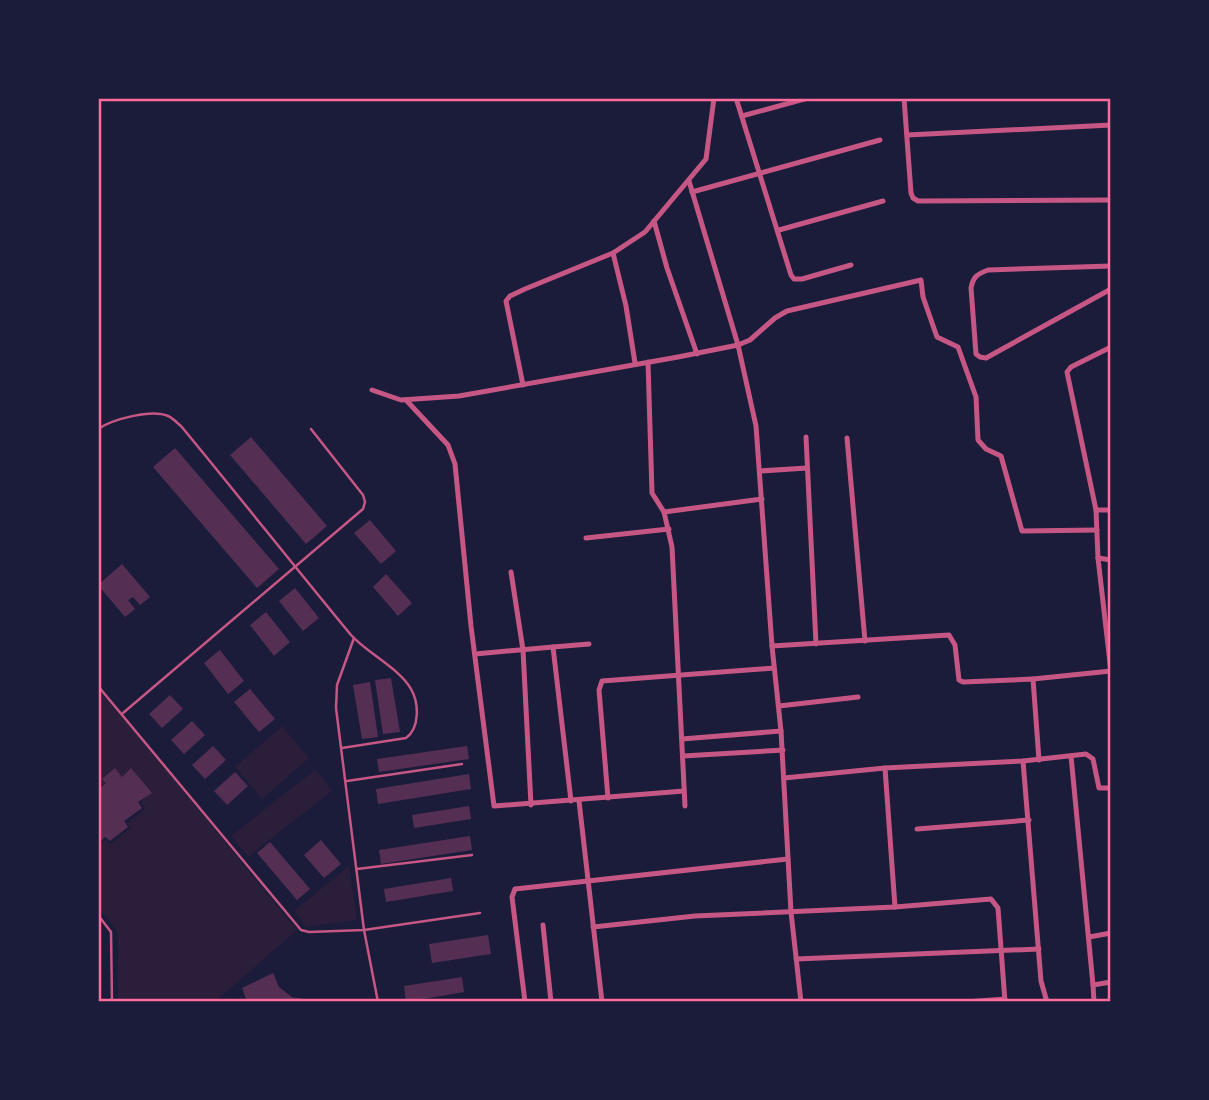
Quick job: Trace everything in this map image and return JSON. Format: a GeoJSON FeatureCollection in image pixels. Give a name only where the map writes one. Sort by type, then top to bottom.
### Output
{"type":"FeatureCollection","features":[{"type":"Feature","properties":{"kind":"street"},"geometry":{"type":"LineString","coordinates":[[523,385],[506,301],[525,289],[612,253],[645,232],[706,159],[714,98]]}},
{"type":"Feature","properties":{"kind":"street"},"geometry":{"type":"LineString","coordinates":[[736,98],[794,279],[850,265]]}},
{"type":"Feature","properties":{"kind":"street"},"geometry":{"type":"LineString","coordinates":[[742,116],[808,98]]}},
{"type":"Feature","properties":{"kind":"street"},"geometry":{"type":"LineString","coordinates":[[904,98],[911,193],[918,201],[1111,200]]}},
{"type":"Feature","properties":{"kind":"street"},"geometry":{"type":"LineString","coordinates":[[907,135],[1111,125]]}},
{"type":"Feature","properties":{"kind":"street"},"geometry":{"type":"LineString","coordinates":[[692,192],[880,140]]}},
{"type":"Feature","properties":{"kind":"street"},"geometry":{"type":"LineString","coordinates":[[689,181],[738,345],[756,426],[772,646],[782,731],[791,912],[801,1002]]}},
{"type":"Feature","properties":{"kind":"street"},"geometry":{"type":"LineString","coordinates":[[779,230],[883,201]]}},
{"type":"Feature","properties":{"kind":"street"},"geometry":{"type":"LineString","coordinates":[[654,221],[697,354]]}},
{"type":"Feature","properties":{"kind":"street"},"geometry":{"type":"LineString","coordinates":[[612,253],[626,306],[635,363]]}},
{"type":"Feature","properties":{"kind":"street"},"geometry":{"type":"LineString","coordinates":[[1111,266],[988,270],[979,273],[973,279],[971,288],[976,354],[986,358],[1111,289]]}},
{"type":"Feature","properties":{"kind":"street"},"geometry":{"type":"LineString","coordinates":[[372,390],[394,399],[406,400],[459,396],[697,354],[750,340],[775,317],[787,311],[921,280],[923,297],[936,337],[958,347],[976,397],[978,440],[986,449],[1000,456],[1021,531],[1097,530]]}},
{"type":"Feature","properties":{"kind":"street"},"geometry":{"type":"LineString","coordinates":[[772,646],[949,635],[955,645],[957,674],[963,682],[1033,679],[1111,671],[1098,558],[1096,510],[1067,372],[1071,367],[1111,348]]}},
{"type":"Feature","properties":{"kind":"street"},"geometry":{"type":"LineString","coordinates":[[648,362],[652,493],[664,512],[670,529],[685,806]]}},
{"type":"Feature","properties":{"kind":"street"},"geometry":{"type":"LineString","coordinates":[[406,400],[448,445],[453,455],[494,806],[684,791]]}},
{"type":"Feature","properties":{"kind":"street"},"geometry":{"type":"LineString","coordinates":[[806,438],[816,644]]}},
{"type":"Feature","properties":{"kind":"street"},"geometry":{"type":"LineString","coordinates":[[847,438],[865,641]]}},
{"type":"Feature","properties":{"kind":"street"},"geometry":{"type":"LineString","coordinates":[[760,471],[807,468]]}},
{"type":"Feature","properties":{"kind":"street"},"geometry":{"type":"LineString","coordinates":[[664,512],[762,499]]}},
{"type":"Feature","properties":{"kind":"street"},"geometry":{"type":"LineString","coordinates":[[1096,510],[1111,510]]}},
{"type":"Feature","properties":{"kind":"street"},"geometry":{"type":"LineString","coordinates":[[586,538],[670,529]]}},
{"type":"Feature","properties":{"kind":"street"},"geometry":{"type":"LineString","coordinates":[[1098,558],[1111,560]]}},
{"type":"Feature","properties":{"kind":"street"},"geometry":{"type":"LineString","coordinates":[[511,572],[523,650],[531,805]]}},
{"type":"Feature","properties":{"kind":"street"},"geometry":{"type":"LineString","coordinates":[[475,654],[589,644]]}},
{"type":"Feature","properties":{"kind":"street"},"geometry":{"type":"LineString","coordinates":[[553,647],[571,801]]}},
{"type":"Feature","properties":{"kind":"street"},"geometry":{"type":"LineString","coordinates":[[608,798],[600,684],[607,680],[774,668]]}},
{"type":"Feature","properties":{"kind":"street"},"geometry":{"type":"LineString","coordinates":[[1033,679],[1039,760]]}},
{"type":"Feature","properties":{"kind":"street"},"geometry":{"type":"LineString","coordinates":[[779,705],[858,697]]}},
{"type":"Feature","properties":{"kind":"street"},"geometry":{"type":"LineString","coordinates":[[682,739],[782,731]]}},
{"type":"Feature","properties":{"kind":"street"},"geometry":{"type":"LineString","coordinates":[[683,756],[783,750]]}},
{"type":"Feature","properties":{"kind":"street"},"geometry":{"type":"LineString","coordinates":[[1071,756],[1094,1002]]}},
{"type":"Feature","properties":{"kind":"street"},"geometry":{"type":"LineString","coordinates":[[785,778],[885,768],[1091,756],[1098,788],[1111,788]]}},
{"type":"Feature","properties":{"kind":"street"},"geometry":{"type":"LineString","coordinates":[[1023,761],[1041,981],[1047,1002]]}},
{"type":"Feature","properties":{"kind":"street"},"geometry":{"type":"LineString","coordinates":[[885,768],[895,907]]}},
{"type":"Feature","properties":{"kind":"street"},"geometry":{"type":"LineString","coordinates":[[579,801],[602,1002]]}},
{"type":"Feature","properties":{"kind":"street"},"geometry":{"type":"LineString","coordinates":[[917,829],[1029,820]]}},
{"type":"Feature","properties":{"kind":"street"},"geometry":{"type":"LineString","coordinates":[[525,1002],[512,892],[518,888],[788,859]]}},
{"type":"Feature","properties":{"kind":"street"},"geometry":{"type":"LineString","coordinates":[[593,927],[695,916],[895,907],[991,899],[998,908],[1005,1000],[965,1002]]}},
{"type":"Feature","properties":{"kind":"street"},"geometry":{"type":"LineString","coordinates":[[543,926],[551,1002]]}},
{"type":"Feature","properties":{"kind":"street"},"geometry":{"type":"LineString","coordinates":[[1089,937],[1111,933]]}},
{"type":"Feature","properties":{"kind":"street"},"geometry":{"type":"LineString","coordinates":[[796,959],[1039,949]]}},
{"type":"Feature","properties":{"kind":"street"},"geometry":{"type":"LineString","coordinates":[[1093,985],[1111,982]]}},
{"type":"Feature","properties":{"kind":"lane"},"geometry":{"type":"LineString","coordinates":[[98,429],[117,419],[155,414],[168,416],[181,426],[354,638],[411,689],[416,725],[411,734],[406,738],[342,748]]}},
{"type":"Feature","properties":{"kind":"lane"},"geometry":{"type":"LineString","coordinates":[[123,714],[363,509],[363,495],[311,429]]}},
{"type":"Feature","properties":{"kind":"lane"},"geometry":{"type":"LineString","coordinates":[[354,638],[336,695],[364,930],[378,1002]]}},
{"type":"Feature","properties":{"kind":"lane"},"geometry":{"type":"LineString","coordinates":[[98,686],[297,927],[309,932],[364,930],[480,914]]}},
{"type":"Feature","properties":{"kind":"lane"},"geometry":{"type":"LineString","coordinates":[[346,781],[462,764]]}},
{"type":"Feature","properties":{"kind":"lane"},"geometry":{"type":"LineString","coordinates":[[357,869],[472,855]]}},
{"type":"Feature","properties":{"kind":"lane"},"geometry":{"type":"LineString","coordinates":[[98,915],[111,932],[112,1002]]}},
{"type":"Feature","properties":{"kind":"shaded area"},"geometry":{"type":"Polygon","coordinates":[[[98,687],[297,930],[215,1002],[118,1002],[118,932],[98,907],[98,846],[106,839],[111,844],[130,828],[127,823],[146,808],[141,803],[149,793],[122,779],[108,784],[98,793],[98,687]]]}},
{"type":"Feature","properties":{"kind":"shaded area"},"geometry":{"type":"Polygon","coordinates":[[[282,726],[309,758],[262,799],[235,767],[282,726]]]}},
{"type":"Feature","properties":{"kind":"shaded area"},"geometry":{"type":"Polygon","coordinates":[[[316,769],[332,791],[248,857],[231,836],[316,769]]]}},
{"type":"Feature","properties":{"kind":"shaded area"},"geometry":{"type":"Polygon","coordinates":[[[349,866],[357,920],[306,927],[294,911],[349,866]]]}},
{"type":"Feature","properties":{"kind":"building"},"geometry":{"type":"Polygon","coordinates":[[[251,437],[327,526],[306,544],[230,455],[251,437]]]}},
{"type":"Feature","properties":{"kind":"building"},"geometry":{"type":"Polygon","coordinates":[[[175,448],[279,569],[257,588],[153,467],[175,448]]]}},
{"type":"Feature","properties":{"kind":"building"},"geometry":{"type":"Polygon","coordinates":[[[370,520],[396,551],[381,564],[354,533],[370,520]]]}},
{"type":"Feature","properties":{"kind":"building"},"geometry":{"type":"Polygon","coordinates":[[[122,564],[150,597],[140,605],[133,597],[128,600],[135,609],[125,617],[98,585],[122,564]]]}},
{"type":"Feature","properties":{"kind":"building"},"geometry":{"type":"Polygon","coordinates":[[[386,574],[412,603],[398,616],[373,587],[386,574]]]}},
{"type":"Feature","properties":{"kind":"building"},"geometry":{"type":"Polygon","coordinates":[[[295,588],[319,618],[303,631],[279,601],[295,588]]]}},
{"type":"Feature","properties":{"kind":"building"},"geometry":{"type":"Polygon","coordinates":[[[266,612],[290,642],[274,656],[250,625],[266,612]]]}},
{"type":"Feature","properties":{"kind":"building"},"geometry":{"type":"Polygon","coordinates":[[[220,650],[244,681],[228,694],[204,663],[220,650]]]}},
{"type":"Feature","properties":{"kind":"building"},"geometry":{"type":"Polygon","coordinates":[[[391,678],[400,732],[383,734],[375,680],[391,678]]]}},
{"type":"Feature","properties":{"kind":"building"},"geometry":{"type":"Polygon","coordinates":[[[370,682],[378,737],[362,739],[353,685],[370,682]]]}},
{"type":"Feature","properties":{"kind":"building"},"geometry":{"type":"Polygon","coordinates":[[[250,689],[275,719],[259,732],[234,702],[250,689]]]}},
{"type":"Feature","properties":{"kind":"building"},"geometry":{"type":"Polygon","coordinates":[[[170,695],[183,709],[162,728],[149,714],[170,695]]]}},
{"type":"Feature","properties":{"kind":"building"},"geometry":{"type":"Polygon","coordinates":[[[192,721],[205,735],[184,754],[171,740],[192,721]]]}},
{"type":"Feature","properties":{"kind":"building"},"geometry":{"type":"Polygon","coordinates":[[[213,746],[226,760],[205,779],[192,765],[213,746]]]}},
{"type":"Feature","properties":{"kind":"building"},"geometry":{"type":"Polygon","coordinates":[[[467,746],[469,759],[379,772],[377,759],[467,746]]]}},
{"type":"Feature","properties":{"kind":"building"},"geometry":{"type":"Polygon","coordinates":[[[115,768],[122,777],[131,768],[152,793],[138,802],[142,808],[124,821],[128,827],[110,841],[105,837],[98,844],[98,790],[106,783],[102,779],[115,768]]]}},
{"type":"Feature","properties":{"kind":"building"},"geometry":{"type":"Polygon","coordinates":[[[235,772],[248,786],[227,805],[214,791],[235,772]]]}},
{"type":"Feature","properties":{"kind":"building"},"geometry":{"type":"Polygon","coordinates":[[[469,774],[471,789],[378,804],[376,789],[469,774]]]}},
{"type":"Feature","properties":{"kind":"building"},"geometry":{"type":"Polygon","coordinates":[[[469,806],[471,819],[414,828],[412,815],[469,806]]]}},
{"type":"Feature","properties":{"kind":"building"},"geometry":{"type":"Polygon","coordinates":[[[470,836],[472,850],[381,864],[379,850],[470,836]]]}},
{"type":"Feature","properties":{"kind":"building"},"geometry":{"type":"Polygon","coordinates":[[[321,840],[341,864],[324,878],[304,855],[321,840]]]}},
{"type":"Feature","properties":{"kind":"building"},"geometry":{"type":"Polygon","coordinates":[[[270,842],[310,889],[297,900],[257,853],[270,842]]]}},
{"type":"Feature","properties":{"kind":"building"},"geometry":{"type":"Polygon","coordinates":[[[451,878],[453,891],[386,902],[384,889],[451,878]]]}},
{"type":"Feature","properties":{"kind":"building"},"geometry":{"type":"Polygon","coordinates":[[[488,935],[491,954],[432,963],[429,944],[488,935]]]}},
{"type":"Feature","properties":{"kind":"building"},"geometry":{"type":"Polygon","coordinates":[[[273,973],[279,987],[292,997],[321,1002],[247,1002],[242,988],[273,973]]]}},
{"type":"Feature","properties":{"kind":"building"},"geometry":{"type":"Polygon","coordinates":[[[462,977],[464,992],[406,1002],[404,986],[462,977]]]}}]}
